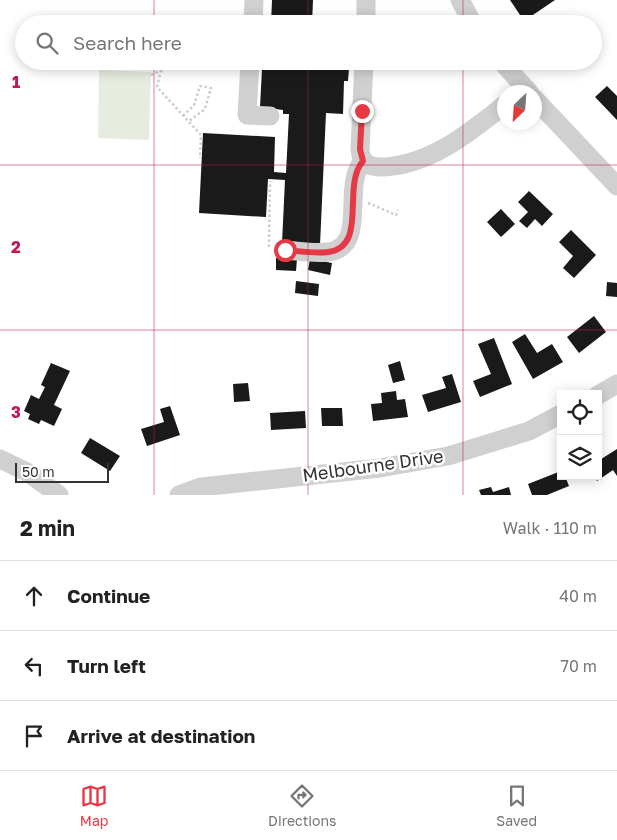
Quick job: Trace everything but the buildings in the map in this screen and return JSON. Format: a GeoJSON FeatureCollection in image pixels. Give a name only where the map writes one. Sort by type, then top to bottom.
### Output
{"type":"FeatureCollection","features":[{"type":"Feature","properties":{"kind":"street"},"geometry":{"type":"LineString","coordinates":[[253,15],[254,0]]}},
{"type":"Feature","properties":{"kind":"street"},"geometry":{"type":"LineString","coordinates":[[366,0],[366,15]]}},
{"type":"Feature","properties":{"kind":"street"},"geometry":{"type":"LineString","coordinates":[[460,0],[469,15]]}},
{"type":"Feature","properties":{"kind":"street"},"geometry":{"type":"LineString","coordinates":[[249,70],[247,114],[270,116]]}},
{"type":"Feature","properties":{"kind":"street"},"geometry":{"type":"LineString","coordinates":[[364,70],[360,149],[363,161],[369,166],[382,167],[427,157],[455,142],[497,110]]}},
{"type":"Feature","properties":{"kind":"street"},"geometry":{"type":"LineString","coordinates":[[508,70],[520,85]]}},
{"type":"Feature","properties":{"kind":"street"},"geometry":{"type":"LineString","coordinates":[[542,108],[617,186]]}},
{"type":"Feature","properties":{"kind":"street"},"geometry":{"type":"LineString","coordinates":[[285,250],[328,252],[343,245],[351,236],[354,180],[357,169],[363,161]]}},
{"type":"Feature","properties":{"kind":"street"},"geometry":{"type":"LineString","coordinates":[[602,393],[617,384]]}},
{"type":"Feature","properties":{"kind":"street","name":"Melbourne Drive"},"geometry":{"type":"LineString","coordinates":[[179,495],[201,487],[380,468],[448,456],[529,431],[557,416]]}},
{"type":"Feature","properties":{"kind":"street"},"geometry":{"type":"LineString","coordinates":[[0,460],[27,472],[59,495]]}},
{"type":"Feature","properties":{"kind":"path"},"geometry":{"type":"LineString","coordinates":[[151,75],[161,70]]}},
{"type":"Feature","properties":{"kind":"path"},"geometry":{"type":"LineString","coordinates":[[161,70],[157,87],[201,135],[200,158]]}},
{"type":"Feature","properties":{"kind":"path"},"geometry":{"type":"LineString","coordinates":[[183,116],[194,105],[200,86],[211,88],[204,109],[188,122]]}},
{"type":"Feature","properties":{"kind":"path"},"geometry":{"type":"LineString","coordinates":[[270,181],[269,252],[285,250]]}},
{"type":"Feature","properties":{"kind":"path"},"geometry":{"type":"LineString","coordinates":[[353,197],[396,215],[398,210]]}},
{"type":"Feature","properties":{"kind":"shaded area"},"geometry":{"type":"Polygon","coordinates":[[[99,70],[151,72],[149,140],[98,138],[99,70]]]}},
{"type":"Feature","properties":{"kind":"route"},"geometry":{"type":"LineString","coordinates":[[285,250],[328,252],[343,245],[351,236],[354,180],[357,169],[363,161],[360,156],[362,111]]}}]}
